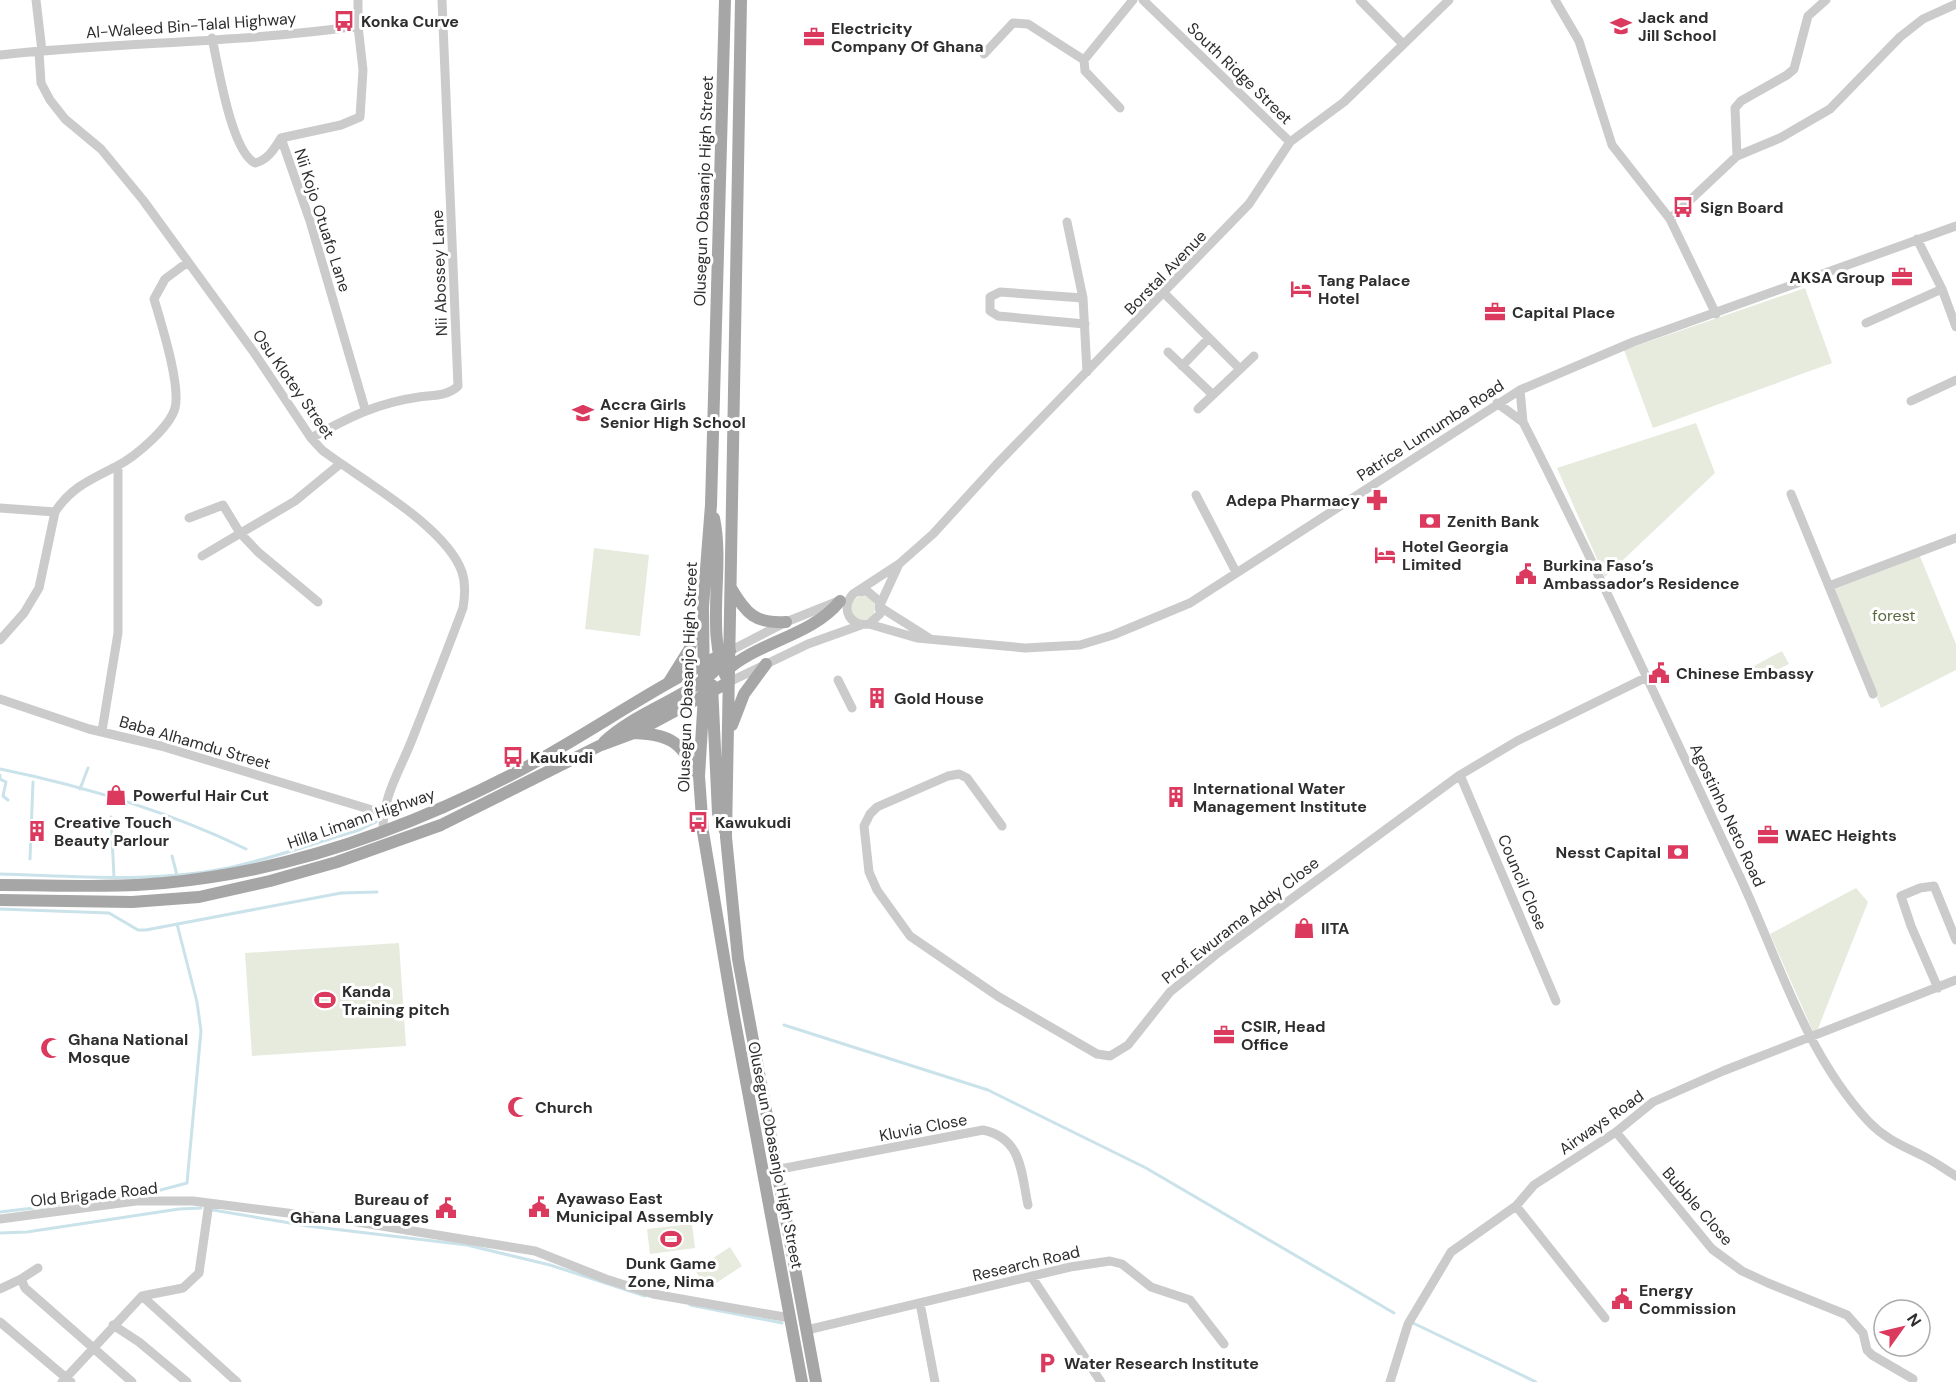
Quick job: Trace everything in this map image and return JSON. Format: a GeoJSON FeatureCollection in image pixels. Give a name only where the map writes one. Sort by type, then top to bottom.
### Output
{"type":"FeatureCollection","features":[{"type":"Feature","properties":{"kind":"main road","name":"Olusegun Obasanjo High Street"},"geometry":{"type":"LineString","coordinates":[[725,0],[711,505],[703,607],[707,682],[699,776],[711,886],[802,1382]]}},
{"type":"Feature","properties":{"kind":"main road","name":"Olusegun Obasanjo High Street"},"geometry":{"type":"LineString","coordinates":[[730,651],[741,0]]}},
{"type":"Feature","properties":{"kind":"main road","name":"Olusegun Obasanjo High Street"},"geometry":{"type":"LineString","coordinates":[[711,505],[718,538],[724,669],[730,732],[726,837],[738,959],[775,1170],[816,1382]]}},
{"type":"Feature","properties":{"kind":"main road"},"geometry":{"type":"LineString","coordinates":[[731,588],[750,614],[770,623],[786,622]]}},
{"type":"Feature","properties":{"kind":"main road"},"geometry":{"type":"LineString","coordinates":[[724,669],[815,623],[849,597]]}},
{"type":"Feature","properties":{"kind":"main road"},"geometry":{"type":"LineString","coordinates":[[668,684],[689,650],[703,607]]}},
{"type":"Feature","properties":{"kind":"main road","name":"Hilla Limann Highway"},"geometry":{"type":"LineString","coordinates":[[0,900],[132,902],[199,897],[270,881],[395,843],[441,825],[599,747],[634,733],[724,669],[730,651]]}},
{"type":"Feature","properties":{"kind":"main road"},"geometry":{"type":"LineString","coordinates":[[730,732],[744,694],[766,663]]}},
{"type":"Feature","properties":{"kind":"main road","name":"Hilla Limann Highway"},"geometry":{"type":"LineString","coordinates":[[0,885],[166,883],[265,867],[382,832],[448,806],[516,772],[668,684],[707,682],[724,669]]}},
{"type":"Feature","properties":{"kind":"main road"},"geometry":{"type":"LineString","coordinates":[[599,747],[618,728],[707,682],[718,813],[726,837]]}},
{"type":"Feature","properties":{"kind":"main road"},"geometry":{"type":"LineString","coordinates":[[634,733],[657,734],[670,739],[685,752],[699,776]]}},
{"type":"Feature","properties":{"kind":"street","name":"Osu Klotey Street"},"geometry":{"type":"LineString","coordinates":[[36,0],[41,83],[50,100],[65,119],[101,149],[143,200],[311,438],[340,464],[370,483],[428,528],[457,561],[466,587],[464,608],[412,740],[389,789],[382,813],[382,832]]}},
{"type":"Feature","properties":{"kind":"street"},"geometry":{"type":"LineString","coordinates":[[358,0],[358,26]]}},
{"type":"Feature","properties":{"kind":"street","name":"Nii Abossey Lane"},"geometry":{"type":"LineString","coordinates":[[311,438],[364,409],[396,400],[445,394],[458,386],[442,0]]}},
{"type":"Feature","properties":{"kind":"street"},"geometry":{"type":"LineString","coordinates":[[1084,60],[1133,0]]}},
{"type":"Feature","properties":{"kind":"street","name":"South Ridge Street"},"geometry":{"type":"LineString","coordinates":[[1143,0],[1290,142]]}},
{"type":"Feature","properties":{"kind":"street"},"geometry":{"type":"LineString","coordinates":[[1360,0],[1402,44]]}},
{"type":"Feature","properties":{"kind":"street","name":"Borstal Avenue"},"geometry":{"type":"LineString","coordinates":[[849,597],[899,564],[933,534],[1249,204],[1290,142],[1344,102],[1449,0]]}},
{"type":"Feature","properties":{"kind":"street"},"geometry":{"type":"LineString","coordinates":[[1555,0],[1579,41],[1612,145],[1670,219],[1716,314]]}},
{"type":"Feature","properties":{"kind":"street"},"geometry":{"type":"LineString","coordinates":[[1737,156],[1735,108],[1741,101],[1794,69],[1808,16],[1826,0]]}},
{"type":"Feature","properties":{"kind":"street"},"geometry":{"type":"LineString","coordinates":[[1670,219],[1737,156],[1780,138],[1830,109],[1900,37],[1923,20],[1956,4]]}},
{"type":"Feature","properties":{"kind":"street"},"geometry":{"type":"LineString","coordinates":[[984,54],[1013,23],[1021,22],[1084,60],[1086,71],[1120,108]]}},
{"type":"Feature","properties":{"kind":"street","name":"Al-Waleed Bin-Talal Highway"},"geometry":{"type":"LineString","coordinates":[[0,55],[315,32],[358,26]]}},
{"type":"Feature","properties":{"kind":"street","name":"Nii Kojo Otuafo Lane"},"geometry":{"type":"LineString","coordinates":[[358,26],[363,70],[360,117],[341,125],[281,138],[331,289],[364,409]]}},
{"type":"Feature","properties":{"kind":"street"},"geometry":{"type":"LineString","coordinates":[[212,38],[228,111],[246,157],[255,163],[261,162],[281,138]]}},
{"type":"Feature","properties":{"kind":"street"},"geometry":{"type":"LineString","coordinates":[[1067,222],[1083,298],[1087,372]]}},
{"type":"Feature","properties":{"kind":"street","name":"Patrice Lumumba Road"},"geometry":{"type":"LineString","coordinates":[[865,625],[931,639],[1025,648],[1080,645],[1131,628],[1190,603],[1520,390],[1633,342],[1956,226]]}},
{"type":"Feature","properties":{"kind":"street"},"geometry":{"type":"LineString","coordinates":[[1917,239],[1942,289],[1956,327]]}},
{"type":"Feature","properties":{"kind":"street"},"geometry":{"type":"LineString","coordinates":[[0,640],[24,613],[39,588],[55,512],[79,485],[118,466],[159,433],[175,408],[176,390],[154,299],[165,279],[188,262]]}},
{"type":"Feature","properties":{"kind":"street"},"geometry":{"type":"LineString","coordinates":[[1866,323],[1942,289]]}},
{"type":"Feature","properties":{"kind":"street"},"geometry":{"type":"LineString","coordinates":[[1083,298],[1000,292],[990,297],[990,310],[998,316],[1085,324]]}},
{"type":"Feature","properties":{"kind":"street"},"geometry":{"type":"LineString","coordinates":[[1165,294],[1240,369]]}},
{"type":"Feature","properties":{"kind":"street"},"geometry":{"type":"LineString","coordinates":[[1182,366],[1209,338]]}},
{"type":"Feature","properties":{"kind":"street"},"geometry":{"type":"LineString","coordinates":[[1168,352],[1213,395]]}},
{"type":"Feature","properties":{"kind":"street"},"geometry":{"type":"LineString","coordinates":[[1198,409],[1254,356]]}},
{"type":"Feature","properties":{"kind":"street"},"geometry":{"type":"LineString","coordinates":[[1911,401],[1956,380]]}},
{"type":"Feature","properties":{"kind":"street","name":"Agostinho Neto Road"},"geometry":{"type":"LineString","coordinates":[[1520,390],[1523,422],[1647,677],[1765,930],[1809,1039],[1842,1091],[1870,1123],[1899,1146],[1920,1154],[1956,1176]]}},
{"type":"Feature","properties":{"kind":"street","name":"Agostinho Neto Road"},"geometry":{"type":"LineString","coordinates":[[1497,403],[1523,422]]}},
{"type":"Feature","properties":{"kind":"street"},"geometry":{"type":"LineString","coordinates":[[202,556],[295,501],[340,464]]}},
{"type":"Feature","properties":{"kind":"street"},"geometry":{"type":"LineString","coordinates":[[102,731],[117,633],[118,466]]}},
{"type":"Feature","properties":{"kind":"street"},"geometry":{"type":"LineString","coordinates":[[1791,494],[1873,694]]}},
{"type":"Feature","properties":{"kind":"street"},"geometry":{"type":"LineString","coordinates":[[1196,495],[1236,572]]}},
{"type":"Feature","properties":{"kind":"street"},"geometry":{"type":"LineString","coordinates":[[189,518],[223,505],[240,533],[258,552],[318,602]]}},
{"type":"Feature","properties":{"kind":"street"},"geometry":{"type":"LineString","coordinates":[[0,508],[55,512]]}},
{"type":"Feature","properties":{"kind":"street"},"geometry":{"type":"LineString","coordinates":[[1829,586],[1956,538]]}},
{"type":"Feature","properties":{"kind":"street","name":"Borstal Avenue"},"geometry":{"type":"LineString","coordinates":[[880,606],[899,564]]}},
{"type":"Feature","properties":{"kind":"street"},"geometry":{"type":"LineString","coordinates":[[724,669],[766,663],[808,644],[865,625],[878,618],[880,606],[872,593],[849,597],[786,622],[730,651]]}},
{"type":"Feature","properties":{"kind":"street"},"geometry":{"type":"LineString","coordinates":[[849,597],[846,606],[848,615],[853,622],[865,625]]}},
{"type":"Feature","properties":{"kind":"street","name":"Patrice Lumumba Road"},"geometry":{"type":"LineString","coordinates":[[880,606],[931,639]]}},
{"type":"Feature","properties":{"kind":"street","name":"Prof. Ewurama Addy Close"},"geometry":{"type":"LineString","coordinates":[[1002,826],[967,778],[959,774],[948,776],[877,807],[870,814],[864,826],[871,879],[903,927],[922,946],[1041,1022],[1097,1054],[1110,1056],[1128,1045],[1170,992],[1219,952],[1460,775],[1517,741],[1647,677]]}},
{"type":"Feature","properties":{"kind":"street"},"geometry":{"type":"LineString","coordinates":[[838,680],[852,708]]}},
{"type":"Feature","properties":{"kind":"street","name":"Baba Alhamdu Street"},"geometry":{"type":"LineString","coordinates":[[0,699],[382,813]]}},
{"type":"Feature","properties":{"kind":"street","name":"Council Close"},"geometry":{"type":"LineString","coordinates":[[1460,775],[1556,1001]]}},
{"type":"Feature","properties":{"kind":"street"},"geometry":{"type":"LineString","coordinates":[[1938,988],[1911,926],[1901,896],[1920,888],[1934,886],[1956,940]]}},
{"type":"Feature","properties":{"kind":"street","name":"Airways Road"},"geometry":{"type":"LineString","coordinates":[[1390,1382],[1408,1324],[1446,1259],[1470,1238],[1516,1206],[1534,1185],[1616,1132],[1653,1102],[1723,1071],[1956,980]]}},
{"type":"Feature","properties":{"kind":"street","name":"Kluvia Close"},"geometry":{"type":"LineString","coordinates":[[775,1170],[983,1130],[997,1133],[1008,1142],[1016,1154],[1028,1205]]}},
{"type":"Feature","properties":{"kind":"street","name":"Bubble Close"},"geometry":{"type":"LineString","coordinates":[[1616,1132],[1712,1249],[1742,1271],[1847,1315],[1863,1333],[1867,1350],[1872,1355],[1913,1379]]}},
{"type":"Feature","properties":{"kind":"street","name":"Old Brigade Road"},"geometry":{"type":"LineString","coordinates":[[0,1219],[136,1201],[194,1201],[502,1244],[554,1257],[606,1280],[653,1294],[790,1318]]}},
{"type":"Feature","properties":{"kind":"street"},"geometry":{"type":"LineString","coordinates":[[0,1322],[66,1380],[113,1324],[142,1296],[183,1288],[199,1273],[209,1203]]}},
{"type":"Feature","properties":{"kind":"street"},"geometry":{"type":"LineString","coordinates":[[1516,1206],[1605,1318]]}},
{"type":"Feature","properties":{"kind":"street","name":"Research Road"},"geometry":{"type":"LineString","coordinates":[[807,1330],[1031,1276],[1110,1261],[1122,1264],[1151,1287],[1190,1300],[1224,1344]]}},
{"type":"Feature","properties":{"kind":"street"},"geometry":{"type":"LineString","coordinates":[[0,1289],[21,1280],[38,1268]]}},
{"type":"Feature","properties":{"kind":"street"},"geometry":{"type":"LineString","coordinates":[[1031,1276],[1101,1382]]}},
{"type":"Feature","properties":{"kind":"street"},"geometry":{"type":"LineString","coordinates":[[21,1280],[25,1288],[132,1382]]}},
{"type":"Feature","properties":{"kind":"street"},"geometry":{"type":"LineString","coordinates":[[142,1296],[237,1382]]}},
{"type":"Feature","properties":{"kind":"street"},"geometry":{"type":"LineString","coordinates":[[920,1303],[935,1382]]}},
{"type":"Feature","properties":{"kind":"street"},"geometry":{"type":"LineString","coordinates":[[113,1324],[139,1342],[187,1382]]}},
{"type":"Feature","properties":{"kind":"green space"},"geometry":{"type":"Polygon","coordinates":[[[1805,288],[1832,363],[1653,428],[1624,350],[1805,288]]]}},
{"type":"Feature","properties":{"kind":"green space"},"geometry":{"type":"Polygon","coordinates":[[[1696,423],[1715,473],[1605,577],[1557,468],[1696,423]]]}},
{"type":"Feature","properties":{"kind":"green space"},"geometry":{"type":"Polygon","coordinates":[[[594,548],[649,555],[640,636],[585,629],[594,548]]]}},
{"type":"Feature","properties":{"kind":"green space","name":"forest"},"geometry":{"type":"Polygon","coordinates":[[[1919,554],[1956,644],[1956,670],[1881,708],[1832,586],[1919,554]]]}},
{"type":"Feature","properties":{"kind":"green space"},"geometry":{"type":"Polygon","coordinates":[[[858,596],[868,596],[875,603],[875,613],[868,620],[858,620],[851,613],[851,603],[858,596]]]}},
{"type":"Feature","properties":{"kind":"green space"},"geometry":{"type":"Polygon","coordinates":[[[1782,651],[1789,664],[1760,678],[1754,666],[1782,651]]]}},
{"type":"Feature","properties":{"kind":"green space"},"geometry":{"type":"Polygon","coordinates":[[[1856,888],[1868,902],[1815,1036],[1770,934],[1856,888]]]}},
{"type":"Feature","properties":{"kind":"green space","name":"Kanda Training pitch"},"geometry":{"type":"Polygon","coordinates":[[[399,943],[406,1046],[252,1056],[245,953],[399,943]]]}},
{"type":"Feature","properties":{"kind":"green space","name":"Dunk Game Zone, Nima"},"geometry":{"type":"Polygon","coordinates":[[[692,1224],[695,1248],[650,1254],[647,1229],[692,1224]]]}},
{"type":"Feature","properties":{"kind":"green space"},"geometry":{"type":"Polygon","coordinates":[[[730,1247],[742,1266],[707,1289],[695,1270],[730,1247]]]}},
{"type":"Feature","properties":{"kind":"waterway"},"geometry":{"type":"LineString","coordinates":[[80,789],[88,768]]}},
{"type":"Feature","properties":{"kind":"waterway"},"geometry":{"type":"LineString","coordinates":[[0,769],[63,783],[126,801],[187,823],[246,849]]}},
{"type":"Feature","properties":{"kind":"waterway"},"geometry":{"type":"LineString","coordinates":[[0,775],[0,779],[6,782],[3,796],[8,800]]}},
{"type":"Feature","properties":{"kind":"waterway"},"geometry":{"type":"LineString","coordinates":[[30,859],[33,782]]}},
{"type":"Feature","properties":{"kind":"waterway"},"geometry":{"type":"LineString","coordinates":[[111,817],[114,877]]}},
{"type":"Feature","properties":{"kind":"waterway"},"geometry":{"type":"LineString","coordinates":[[0,874],[140,877],[195,873],[223,869],[274,856],[359,830],[376,822]]}},
{"type":"Feature","properties":{"kind":"waterway"},"geometry":{"type":"LineString","coordinates":[[172,856],[177,875]]}},
{"type":"Feature","properties":{"kind":"waterway"},"geometry":{"type":"LineString","coordinates":[[0,909],[109,913],[138,930],[146,930],[341,893],[377,892]]}},
{"type":"Feature","properties":{"kind":"waterway"},"geometry":{"type":"LineString","coordinates":[[142,1195],[187,1183],[201,1031],[197,1002],[177,924]]}},
{"type":"Feature","properties":{"kind":"waterway"},"geometry":{"type":"LineString","coordinates":[[784,1025],[988,1090],[1146,1168],[1394,1313]]}},
{"type":"Feature","properties":{"kind":"waterway"},"geometry":{"type":"LineString","coordinates":[[0,1212],[126,1197]]}},
{"type":"Feature","properties":{"kind":"waterway"},"geometry":{"type":"LineString","coordinates":[[0,1233],[27,1232],[179,1209],[201,1208]]}},
{"type":"Feature","properties":{"kind":"waterway"},"geometry":{"type":"LineString","coordinates":[[213,1210],[308,1226],[467,1245],[550,1265],[645,1296]]}},
{"type":"Feature","properties":{"kind":"waterway"},"geometry":{"type":"LineString","coordinates":[[690,1305],[782,1323]]}},
{"type":"Feature","properties":{"kind":"waterway"},"geometry":{"type":"LineString","coordinates":[[1413,1323],[1536,1382]]}},
{"type":"Feature","properties":{"kind":"place","name":"Konka Curve"},"geometry":{"type":"Point","coordinates":[344,21]}},
{"type":"Feature","properties":{"kind":"place","name":"Jack and Jill School"},"geometry":{"type":"Point","coordinates":[1621,26]}},
{"type":"Feature","properties":{"kind":"place","name":"Electricity Company Of Ghana"},"geometry":{"type":"Point","coordinates":[814,37]}},
{"type":"Feature","properties":{"kind":"place","name":"Sign Board"},"geometry":{"type":"Point","coordinates":[1683,207]}},
{"type":"Feature","properties":{"kind":"place","name":"AKSA Group"},"geometry":{"type":"Point","coordinates":[1902,277]}},
{"type":"Feature","properties":{"kind":"place","name":"Tang Palace Hotel"},"geometry":{"type":"Point","coordinates":[1301,289]}},
{"type":"Feature","properties":{"kind":"place","name":"Capital Place"},"geometry":{"type":"Point","coordinates":[1495,312]}},
{"type":"Feature","properties":{"kind":"place","name":"Accra Girls Senior High School"},"geometry":{"type":"Point","coordinates":[583,413]}},
{"type":"Feature","properties":{"kind":"place","name":"Adepa Pharmacy"},"geometry":{"type":"Point","coordinates":[1377,500]}},
{"type":"Feature","properties":{"kind":"place","name":"Zenith Bank"},"geometry":{"type":"Point","coordinates":[1430,521]}},
{"type":"Feature","properties":{"kind":"place","name":"Hotel Georgia Limited"},"geometry":{"type":"Point","coordinates":[1385,555]}},
{"type":"Feature","properties":{"kind":"place","name":"Burkina Faso’s Ambassador’s Residence"},"geometry":{"type":"Point","coordinates":[1526,574]}},
{"type":"Feature","properties":{"kind":"place","name":"Chinese Embassy"},"geometry":{"type":"Point","coordinates":[1659,673]}},
{"type":"Feature","properties":{"kind":"place","name":"Gold House"},"geometry":{"type":"Point","coordinates":[877,698]}},
{"type":"Feature","properties":{"kind":"place","name":"Kaukudi"},"geometry":{"type":"Point","coordinates":[513,757]}},
{"type":"Feature","properties":{"kind":"place","name":"Powerful Hair Cut"},"geometry":{"type":"Point","coordinates":[116,795]}},
{"type":"Feature","properties":{"kind":"place","name":"International Water Management Institute"},"geometry":{"type":"Point","coordinates":[1176,797]}},
{"type":"Feature","properties":{"kind":"place","name":"Kawukudi"},"geometry":{"type":"Point","coordinates":[698,822]}},
{"type":"Feature","properties":{"kind":"place","name":"Creative Touch Beauty Parlour"},"geometry":{"type":"Point","coordinates":[37,831]}},
{"type":"Feature","properties":{"kind":"place","name":"WAEC Heights"},"geometry":{"type":"Point","coordinates":[1768,835]}},
{"type":"Feature","properties":{"kind":"place","name":"Nesst Capital"},"geometry":{"type":"Point","coordinates":[1678,852]}},
{"type":"Feature","properties":{"kind":"place","name":"IITA"},"geometry":{"type":"Point","coordinates":[1304,928]}},
{"type":"Feature","properties":{"kind":"place","name":"Kanda Training pitch"},"geometry":{"type":"Point","coordinates":[325,1000]}},
{"type":"Feature","properties":{"kind":"place","name":"CSIR, Head Office"},"geometry":{"type":"Point","coordinates":[1224,1035]}},
{"type":"Feature","properties":{"kind":"place","name":"Ghana National Mosque"},"geometry":{"type":"Point","coordinates":[51,1048]}},
{"type":"Feature","properties":{"kind":"place","name":"Church"},"geometry":{"type":"Point","coordinates":[518,1107]}},
{"type":"Feature","properties":{"kind":"place","name":"Ayawaso East Municipal Assembly"},"geometry":{"type":"Point","coordinates":[539,1207]}},
{"type":"Feature","properties":{"kind":"place","name":"Bureau of Ghana Languages"},"geometry":{"type":"Point","coordinates":[446,1208]}},
{"type":"Feature","properties":{"kind":"place","name":"Dunk Game Zone, Nima"},"geometry":{"type":"Point","coordinates":[671,1239]}},
{"type":"Feature","properties":{"kind":"place","name":"Energy Commission"},"geometry":{"type":"Point","coordinates":[1622,1299]}},
{"type":"Feature","properties":{"kind":"place","name":"Water Research Institute"},"geometry":{"type":"Point","coordinates":[1047,1363]}}]}
